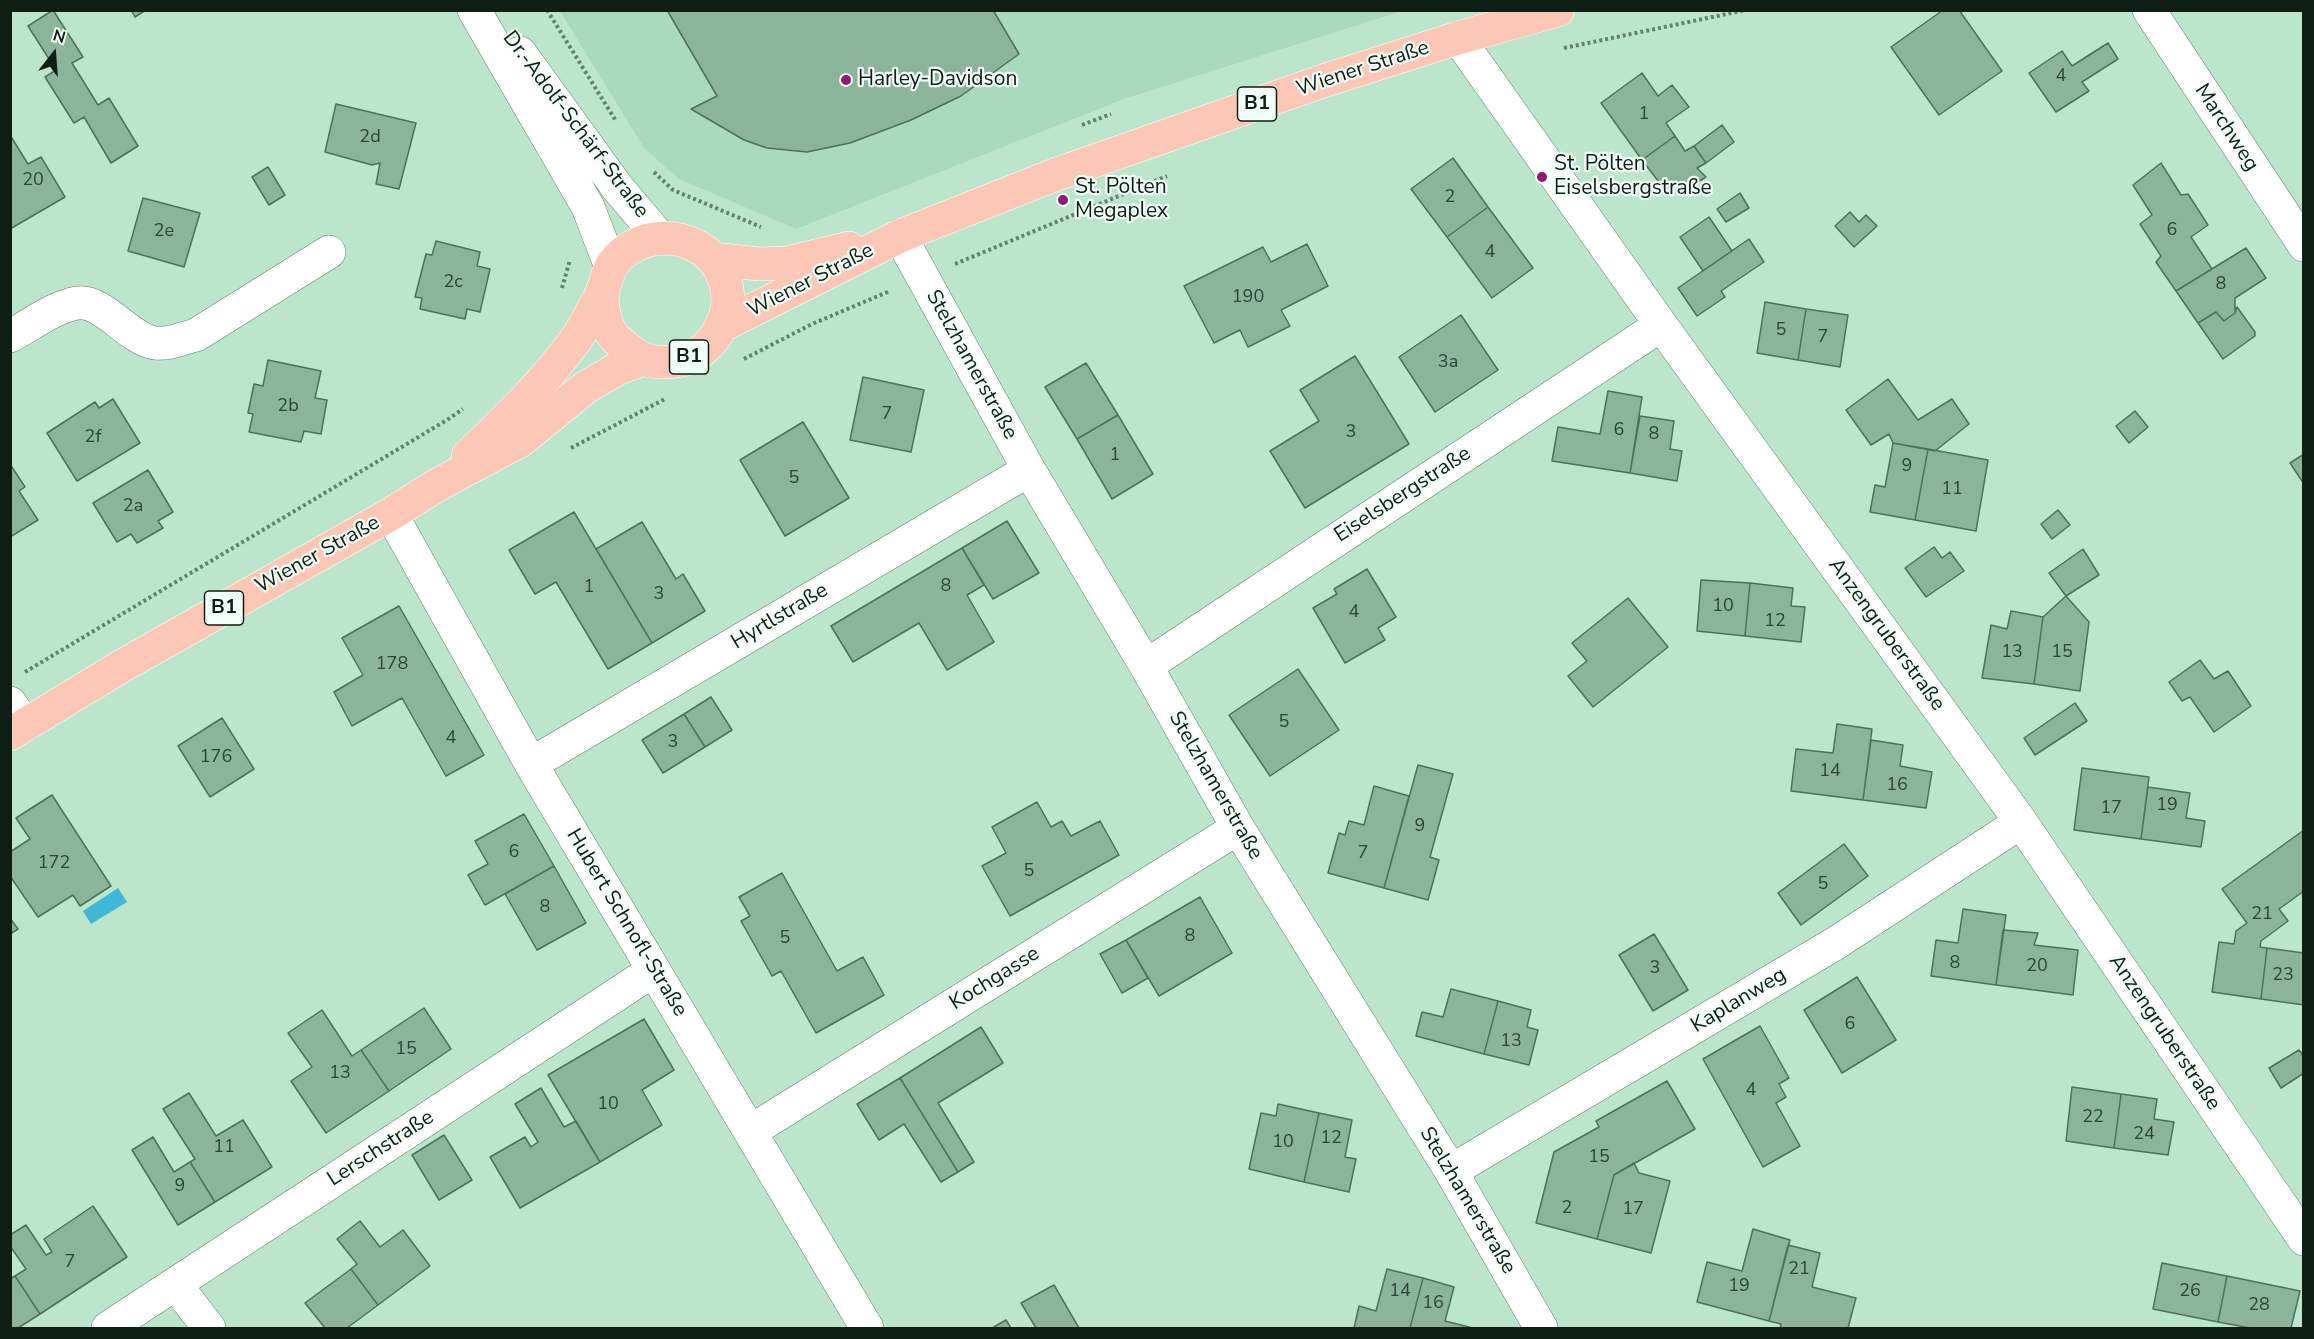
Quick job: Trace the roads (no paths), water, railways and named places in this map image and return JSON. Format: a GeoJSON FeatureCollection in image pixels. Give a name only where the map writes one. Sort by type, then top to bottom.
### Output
{"type":"FeatureCollection","features":[{"type":"Feature","properties":{"kind":"main road","name":"Wiener Straße"},"geometry":{"type":"LineString","coordinates":[[723,325],[792,276],[1099,158],[1312,85],[1458,38],[1558,10]]}},
{"type":"Feature","properties":{"kind":"main road","name":"B1"},"geometry":{"type":"LineString","coordinates":[[439,484],[504,422],[575,341],[606,280],[623,252],[640,242],[660,238],[678,238],[698,246],[713,259],[726,281],[727,302],[723,325],[710,344],[686,360],[665,363],[643,359],[622,346],[609,332],[603,316],[606,280]]}},
{"type":"Feature","properties":{"kind":"main road","name":"Wiener Straße"},"geometry":{"type":"LineString","coordinates":[[713,259],[759,264],[792,276]]}},
{"type":"Feature","properties":{"kind":"main road","name":"B1"},"geometry":{"type":"LineString","coordinates":[[439,484],[520,441],[586,387],[619,368],[643,359]]}},
{"type":"Feature","properties":{"kind":"main road","name":"Wiener Straße"},"geometry":{"type":"LineString","coordinates":[[17,709],[122,666],[391,514],[439,484]]}},
{"type":"Feature","properties":{"kind":"street","name":"Dr.-Adolf-Schärf-Straße"},"geometry":{"type":"LineString","coordinates":[[474,10],[588,207],[606,280]]}},
{"type":"Feature","properties":{"kind":"street","name":"Dr.-Adolf-Schärf-Straße"},"geometry":{"type":"LineString","coordinates":[[490,10],[617,188],[660,238]]}},
{"type":"Feature","properties":{"kind":"street","name":"Marchweg"},"geometry":{"type":"LineString","coordinates":[[2149,10],[2304,245]]}},
{"type":"Feature","properties":{"kind":"street","name":"Anzengruberstraße"},"geometry":{"type":"LineString","coordinates":[[1458,38],[1661,325],[2021,822],[2304,1239]]}},
{"type":"Feature","properties":{"kind":"street","name":"Stelzhamerstraße"},"geometry":{"type":"LineString","coordinates":[[900,236],[1029,470],[1146,666],[1238,828],[1450,1171],[1541,1329]]}},
{"type":"Feature","properties":{"kind":"street"},"geometry":{"type":"LineString","coordinates":[[10,336],[76,303],[87,303],[129,331],[154,343],[196,335],[329,252]]}},
{"type":"Feature","properties":{"kind":"street","name":"Eiselsbergstraße"},"geometry":{"type":"LineString","coordinates":[[1146,666],[1661,325]]}},
{"type":"Feature","properties":{"kind":"street","name":"Hyrtlstraße"},"geometry":{"type":"LineString","coordinates":[[531,764],[1029,470]]}},
{"type":"Feature","properties":{"kind":"street","name":"Hubert Schnofl-Straße"},"geometry":{"type":"LineString","coordinates":[[391,514],[531,764],[867,1329]]}},
{"type":"Feature","properties":{"kind":"street","name":"Kaplanweg"},"geometry":{"type":"LineString","coordinates":[[1450,1171],[1836,944],[2021,822]]}},
{"type":"Feature","properties":{"kind":"street","name":"Kochgasse"},"geometry":{"type":"LineString","coordinates":[[751,1131],[1238,828]]}},
{"type":"Feature","properties":{"kind":"street","name":"Lerschstraße"},"geometry":{"type":"LineString","coordinates":[[108,1329],[654,970]]}},
{"type":"Feature","properties":{"kind":"street"},"geometry":{"type":"LineString","coordinates":[[176,1285],[209,1329]]}},
{"type":"Feature","properties":{"kind":"water"},"geometry":{"type":"Polygon","coordinates":[[[118,888],[127,902],[91,924],[83,911],[118,888]]]}},
{"type":"Feature","properties":{"kind":"place","name":"Harley-Davidson"},"geometry":{"type":"Point","coordinates":[846,80]}},
{"type":"Feature","properties":{"kind":"place","name":"St. Pölten Eiselsbergstraße"},"geometry":{"type":"Point","coordinates":[1542,177]}},
{"type":"Feature","properties":{"kind":"place","name":"St. Pölten Megaplex"},"geometry":{"type":"Point","coordinates":[1063,200]}}]}
